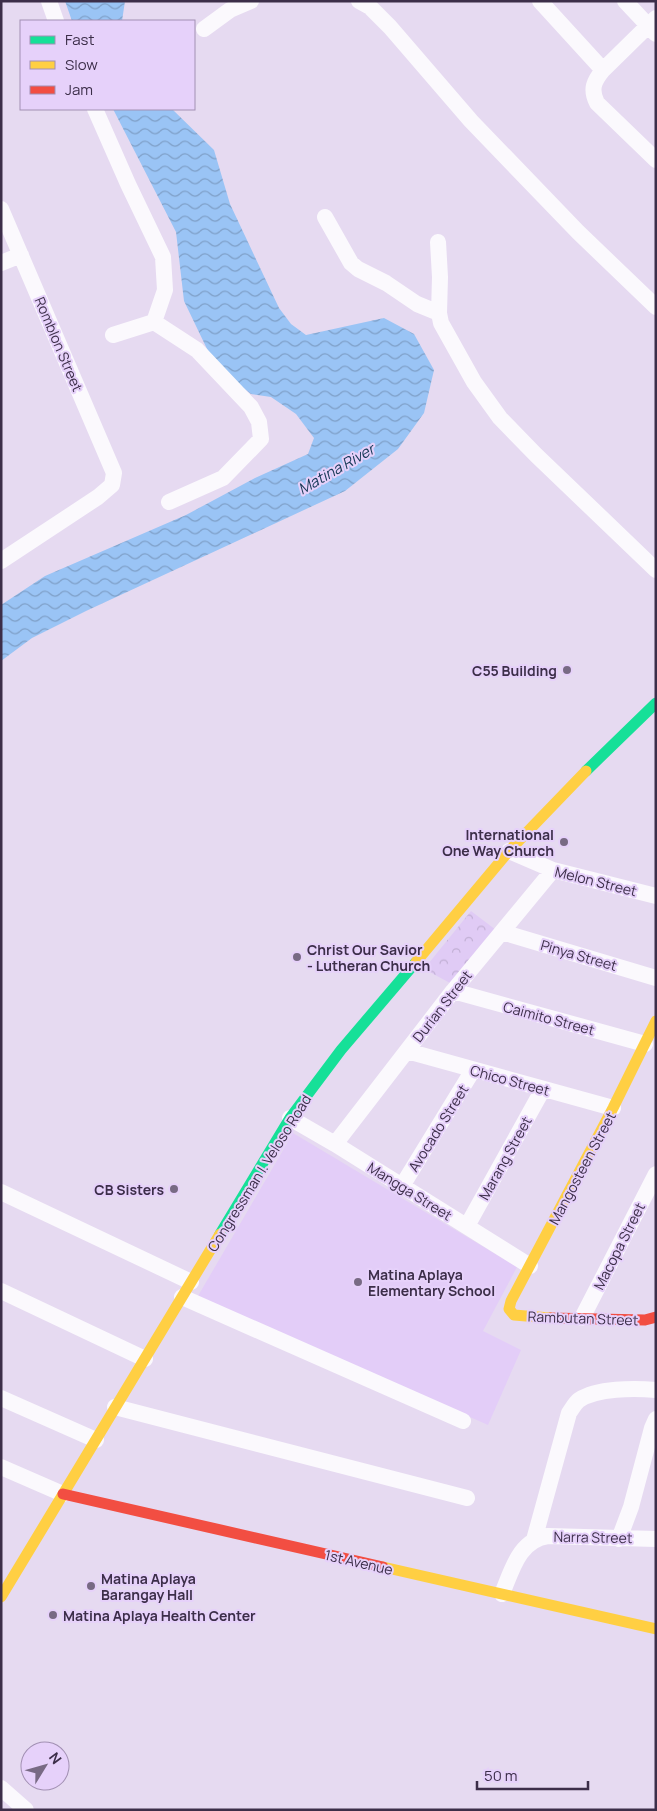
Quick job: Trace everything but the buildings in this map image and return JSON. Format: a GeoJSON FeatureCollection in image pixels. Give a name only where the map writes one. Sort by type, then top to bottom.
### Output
{"type":"FeatureCollection","features":[{"type":"Feature","properties":{"kind":"main road","name":"Congressman I. Veloso Road"},"geometry":{"type":"LineString","coordinates":[[1,1597],[290,1118],[341,1050],[509,851],[594,762],[656,703]]}},
{"type":"Feature","properties":{"kind":"main road","name":"Mangosteen Street"},"geometry":{"type":"LineString","coordinates":[[511,1313],[509,1306],[656,1022]]}},
{"type":"Feature","properties":{"kind":"main road","name":"Rambutan Street"},"geometry":{"type":"LineString","coordinates":[[511,1313],[527,1317],[645,1320],[656,1317]]}},
{"type":"Feature","properties":{"kind":"main road","name":"1st Avenue"},"geometry":{"type":"LineString","coordinates":[[63,1494],[656,1629]]}},
{"type":"Feature","properties":{"kind":"street"},"geometry":{"type":"LineString","coordinates":[[49,1],[56,20]]}},
{"type":"Feature","properties":{"kind":"street"},"geometry":{"type":"LineString","coordinates":[[204,29],[230,10],[251,1]]}},
{"type":"Feature","properties":{"kind":"street"},"geometry":{"type":"LineString","coordinates":[[358,1],[370,7],[390,27],[436,83],[477,127],[578,232],[656,307]]}},
{"type":"Feature","properties":{"kind":"street"},"geometry":{"type":"LineString","coordinates":[[540,1],[603,70]]}},
{"type":"Feature","properties":{"kind":"street"},"geometry":{"type":"LineString","coordinates":[[625,1],[653,26],[603,70],[592,87],[593,95],[597,103],[656,160]]}},
{"type":"Feature","properties":{"kind":"street"},"geometry":{"type":"LineString","coordinates":[[95,110],[163,257],[165,290],[154,322]]}},
{"type":"Feature","properties":{"kind":"street","name":"Romblon Street"},"geometry":{"type":"LineString","coordinates":[[1,209],[112,466],[114,480],[112,485],[98,497],[1,561]]}},
{"type":"Feature","properties":{"kind":"street"},"geometry":{"type":"LineString","coordinates":[[325,217],[351,263],[358,269],[386,283],[417,304],[439,313]]}},
{"type":"Feature","properties":{"kind":"street"},"geometry":{"type":"LineString","coordinates":[[438,242],[440,277],[439,313],[444,330],[474,382],[500,418],[656,570]]}},
{"type":"Feature","properties":{"kind":"street"},"geometry":{"type":"LineString","coordinates":[[1,263],[21,255]]}},
{"type":"Feature","properties":{"kind":"street"},"geometry":{"type":"LineString","coordinates":[[113,335],[154,322]]}},
{"type":"Feature","properties":{"kind":"street"},"geometry":{"type":"LineString","coordinates":[[154,322],[197,350],[251,407],[260,422],[261,440],[223,478],[169,502]]}},
{"type":"Feature","properties":{"kind":"street","name":"Melon Street"},"geometry":{"type":"LineString","coordinates":[[509,851],[553,870],[656,896]]}},
{"type":"Feature","properties":{"kind":"street","name":"Durian Street"},"geometry":{"type":"LineString","coordinates":[[335,1144],[453,992],[553,870]]}},
{"type":"Feature","properties":{"kind":"street","name":"Pinya Street"},"geometry":{"type":"LineString","coordinates":[[502,932],[656,978]]}},
{"type":"Feature","properties":{"kind":"street","name":"Caimito Street"},"geometry":{"type":"LineString","coordinates":[[453,992],[645,1044]]}},
{"type":"Feature","properties":{"kind":"street","name":"Chico Street"},"geometry":{"type":"LineString","coordinates":[[407,1051],[613,1108]]}},
{"type":"Feature","properties":{"kind":"street","name":"Avocado Street"},"geometry":{"type":"LineString","coordinates":[[402,1186],[474,1070]]}},
{"type":"Feature","properties":{"kind":"street","name":"Marang Street"},"geometry":{"type":"LineString","coordinates":[[467,1226],[543,1089]]}},
{"type":"Feature","properties":{"kind":"street","name":"Mangga Street"},"geometry":{"type":"LineString","coordinates":[[290,1118],[530,1266]]}},
{"type":"Feature","properties":{"kind":"street","name":"Macopa Street"},"geometry":{"type":"LineString","coordinates":[[582,1318],[656,1174]]}},
{"type":"Feature","properties":{"kind":"street"},"geometry":{"type":"LineString","coordinates":[[1,1192],[191,1282]]}},
{"type":"Feature","properties":{"kind":"street"},"geometry":{"type":"LineString","coordinates":[[1,1291],[144,1359]]}},
{"type":"Feature","properties":{"kind":"street"},"geometry":{"type":"LineString","coordinates":[[182,1296],[463,1421]]}},
{"type":"Feature","properties":{"kind":"street"},"geometry":{"type":"LineString","coordinates":[[534,1540],[569,1413],[578,1401],[603,1391],[656,1390]]}},
{"type":"Feature","properties":{"kind":"street"},"geometry":{"type":"LineString","coordinates":[[1,1398],[96,1440]]}},
{"type":"Feature","properties":{"kind":"street"},"geometry":{"type":"LineString","coordinates":[[116,1407],[467,1498]]}},
{"type":"Feature","properties":{"kind":"street"},"geometry":{"type":"LineString","coordinates":[[619,1538],[631,1507],[656,1419]]}},
{"type":"Feature","properties":{"kind":"street"},"geometry":{"type":"LineString","coordinates":[[1,1467],[63,1494]]}},
{"type":"Feature","properties":{"kind":"street","name":"Narra Street"},"geometry":{"type":"LineString","coordinates":[[502,1594],[517,1558],[526,1546],[534,1540],[548,1536],[656,1539]]}},
{"type":"Feature","properties":{"kind":"street"},"geometry":{"type":"LineString","coordinates":[[1,1788],[26,1810]]}},
{"type":"Feature","properties":{"kind":"shaded area","name":"Matina Aplaya Elementary School"},"geometry":{"type":"Polygon","coordinates":[[[293,1133],[517,1267],[483,1331],[521,1350],[488,1425],[198,1296],[293,1133]]]}},
{"type":"Feature","properties":{"kind":"green space"},"geometry":{"type":"Polygon","coordinates":[[[471,911],[496,930],[450,983],[424,969],[471,911]]]}},
{"type":"Feature","properties":{"kind":"water"},"geometry":{"type":"Polygon","coordinates":[[[65,1],[125,1],[122,20],[72,20],[65,1]]]}},
{"type":"Feature","properties":{"kind":"water","name":"Matina River"},"geometry":{"type":"Polygon","coordinates":[[[114,110],[173,110],[214,150],[230,204],[279,308],[291,324],[306,335],[384,318],[414,334],[434,370],[424,413],[398,449],[345,491],[86,611],[32,638],[1,661],[1,605],[45,576],[186,515],[255,478],[308,454],[314,438],[296,414],[271,397],[251,394],[232,379],[208,351],[184,301],[176,232],[114,110]]]}},
{"type":"Feature","properties":{"kind":"traffic: fast"},"geometry":{"type":"LineString","coordinates":[[586,771],[656,703]]}},
{"type":"Feature","properties":{"kind":"traffic: fast"},"geometry":{"type":"LineString","coordinates":[[220,1234],[290,1118],[341,1050],[416,962]]}},
{"type":"Feature","properties":{"kind":"traffic: slow"},"geometry":{"type":"LineString","coordinates":[[416,962],[509,851],[586,771]]}},
{"type":"Feature","properties":{"kind":"traffic: slow"},"geometry":{"type":"LineString","coordinates":[[550,1318],[514,1315],[509,1309],[511,1301],[613,1108],[656,1021]]}},
{"type":"Feature","properties":{"kind":"traffic: slow"},"geometry":{"type":"LineString","coordinates":[[1,1597],[220,1234]]}},
{"type":"Feature","properties":{"kind":"traffic: slow"},"geometry":{"type":"LineString","coordinates":[[383,1567],[656,1629]]}},
{"type":"Feature","properties":{"kind":"traffic: jam"},"geometry":{"type":"LineString","coordinates":[[550,1318],[645,1320],[656,1317]]}},
{"type":"Feature","properties":{"kind":"traffic: jam"},"geometry":{"type":"LineString","coordinates":[[63,1494],[383,1567]]}},
{"type":"Feature","properties":{"kind":"place","name":"C55 Building"},"geometry":{"type":"Point","coordinates":[567,670]}},
{"type":"Feature","properties":{"kind":"place","name":"International One Way Church"},"geometry":{"type":"Point","coordinates":[564,842]}},
{"type":"Feature","properties":{"kind":"place","name":"Christ Our Savior - Lutheran Church"},"geometry":{"type":"Point","coordinates":[297,957]}},
{"type":"Feature","properties":{"kind":"place","name":"CB Sisters"},"geometry":{"type":"Point","coordinates":[174,1189]}},
{"type":"Feature","properties":{"kind":"place","name":"Matina Aplaya Elementary School"},"geometry":{"type":"Point","coordinates":[358,1282]}},
{"type":"Feature","properties":{"kind":"place","name":"Matina Aplaya Barangay Hall"},"geometry":{"type":"Point","coordinates":[91,1586]}},
{"type":"Feature","properties":{"kind":"place","name":"Matina Aplaya Health Center"},"geometry":{"type":"Point","coordinates":[53,1615]}}]}
